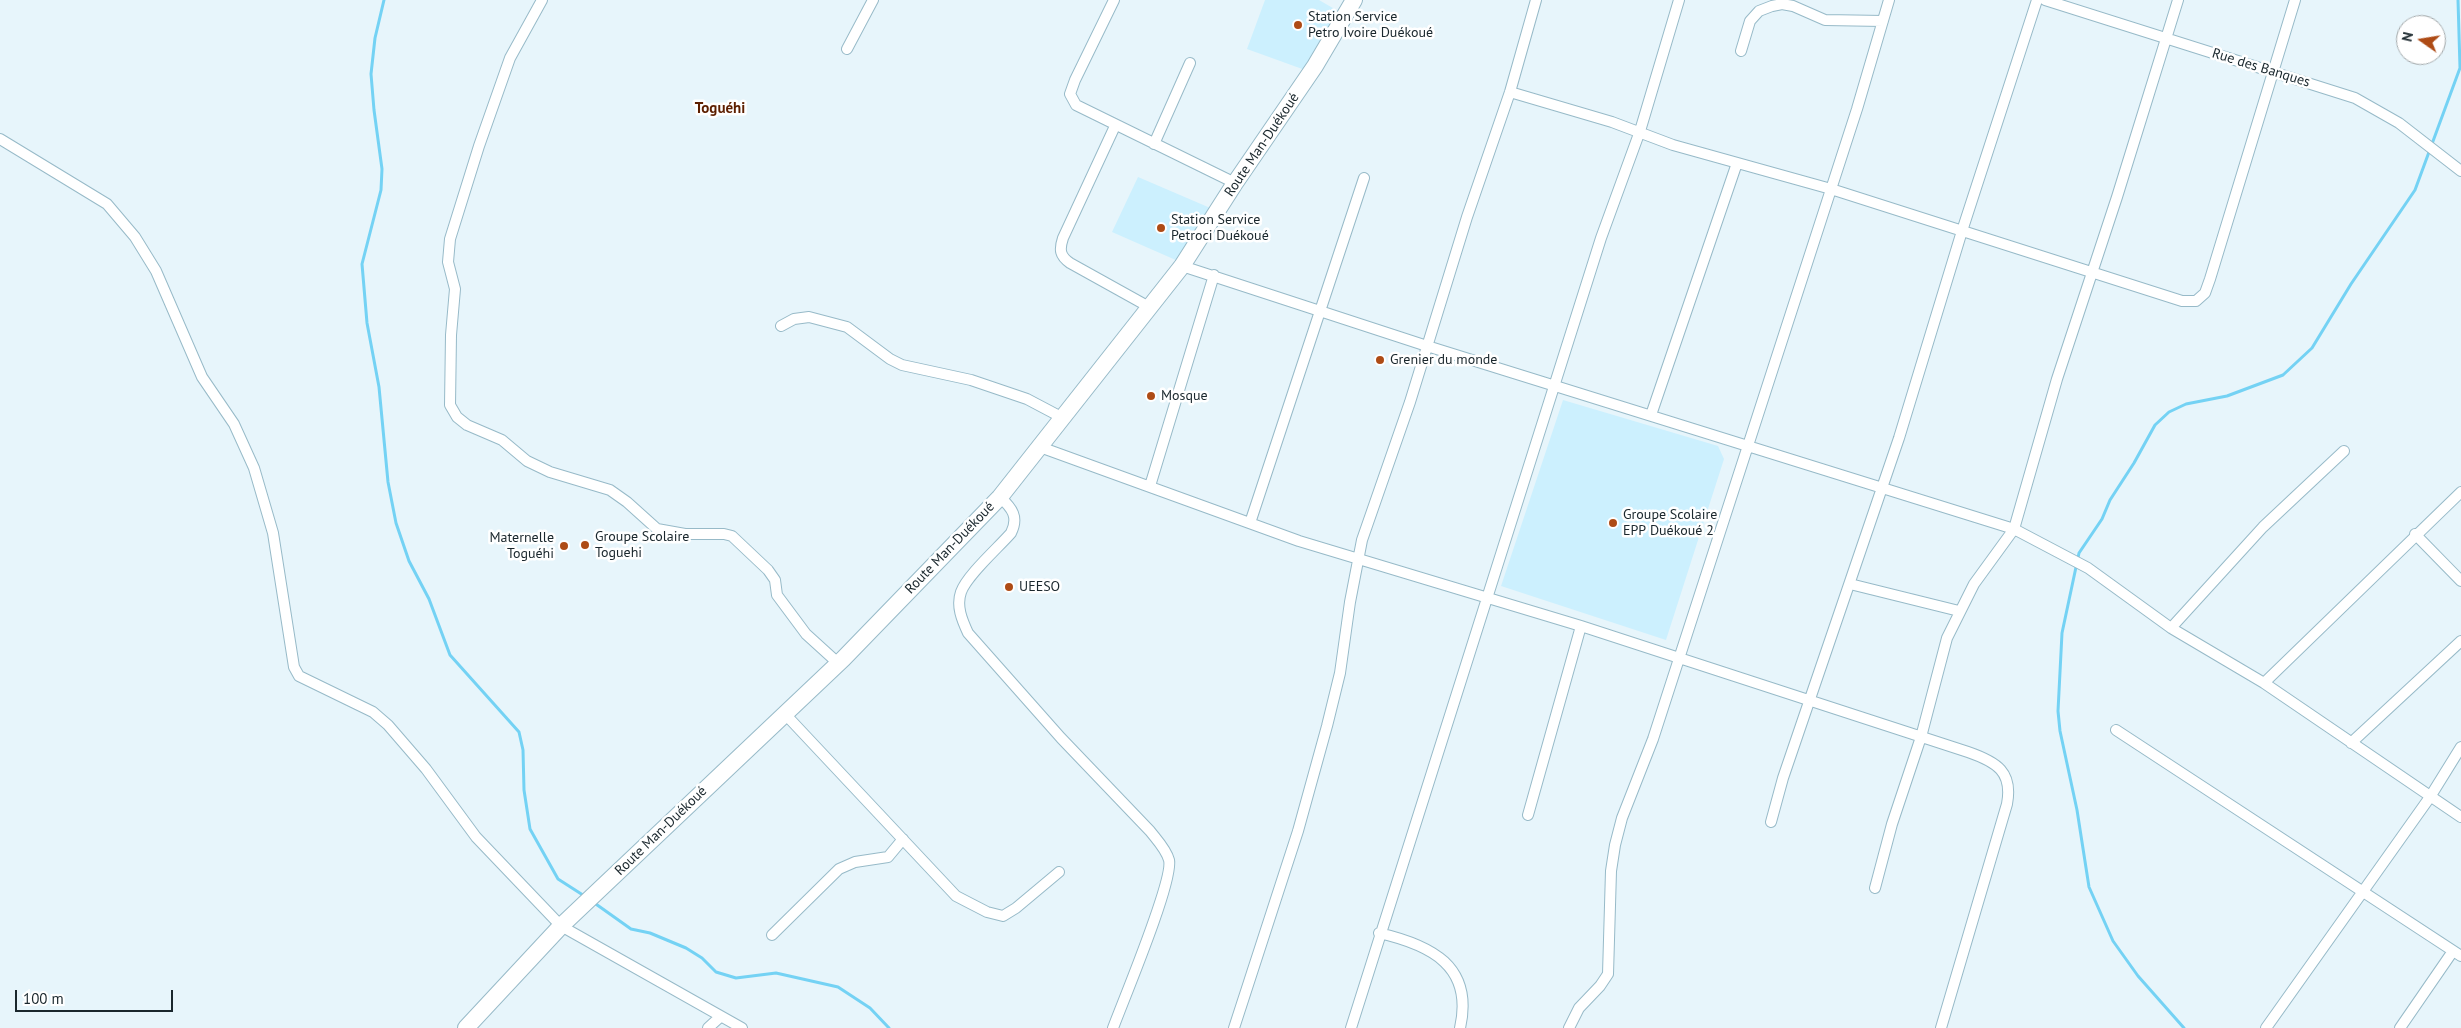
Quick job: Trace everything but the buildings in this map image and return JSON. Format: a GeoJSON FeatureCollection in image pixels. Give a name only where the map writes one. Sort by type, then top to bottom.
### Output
{"type":"FeatureCollection","features":[{"type":"Feature","properties":{"kind":"main road","name":"Route Man-Duékoué"},"geometry":{"type":"LineString","coordinates":[[466,1028],[562,926],[839,664],[1000,496],[1151,308],[1182,266],[1235,183],[1315,66],[1354,0]]}},
{"type":"Feature","properties":{"kind":"street"},"geometry":{"type":"LineString","coordinates":[[542,0],[510,58],[478,146],[450,240],[448,262],[455,289],[451,335],[450,405],[457,417],[467,425],[502,440],[533,464],[550,472],[610,490],[627,502],[657,529],[684,534],[724,534],[732,536],[768,570],[775,580],[777,595],[806,634],[839,664]]}},
{"type":"Feature","properties":{"kind":"street"},"geometry":{"type":"LineString","coordinates":[[847,49],[873,0]]}},
{"type":"Feature","properties":{"kind":"street"},"geometry":{"type":"LineString","coordinates":[[1114,0],[1070,94],[1076,105],[1115,126],[1235,183]]}},
{"type":"Feature","properties":{"kind":"street"},"geometry":{"type":"LineString","coordinates":[[1234,1028],[1298,831],[1327,726],[1340,673],[1357,560],[1374,503],[1428,346],[1467,217],[1510,92],[1536,0]]}},
{"type":"Feature","properties":{"kind":"street"},"geometry":{"type":"LineString","coordinates":[[1351,1028],[1379,933],[1488,598],[1601,238],[1640,131],[1679,0]]}},
{"type":"Feature","properties":{"kind":"street"},"geometry":{"type":"LineString","coordinates":[[1569,1028],[1579,1008],[1600,986],[1608,974],[1611,871],[1622,818],[1642,771],[1831,189],[1889,0]]}},
{"type":"Feature","properties":{"kind":"street"},"geometry":{"type":"LineString","coordinates":[[1771,822],[1783,778],[1811,701],[1923,362],[1962,230],[2037,0]]}},
{"type":"Feature","properties":{"kind":"street","name":"Rue des Banques"},"geometry":{"type":"LineString","coordinates":[[2045,0],[2355,98],[2422,139],[2461,170]]}},
{"type":"Feature","properties":{"kind":"street"},"geometry":{"type":"LineString","coordinates":[[1876,888],[1892,824],[1921,737],[1947,638],[1974,584],[2014,529],[2057,379],[2178,0]]}},
{"type":"Feature","properties":{"kind":"street"},"geometry":{"type":"LineString","coordinates":[[1510,92],[1640,131],[1673,145],[1831,189],[1962,230],[2092,274],[2182,301],[2196,301],[2201,299],[2210,279],[2295,0]]}},
{"type":"Feature","properties":{"kind":"street"},"geometry":{"type":"LineString","coordinates":[[1741,51],[1750,21],[1759,11],[1772,6],[1782,4],[1793,6],[1825,20],[1882,21]]}},
{"type":"Feature","properties":{"kind":"street"},"geometry":{"type":"LineString","coordinates":[[1154,144],[1190,63]]}},
{"type":"Feature","properties":{"kind":"street"},"geometry":{"type":"LineString","coordinates":[[1115,126],[1063,238],[1060,250],[1064,259],[1070,263],[1151,308]]}},
{"type":"Feature","properties":{"kind":"street"},"geometry":{"type":"LineString","coordinates":[[0,139],[107,204],[135,237],[156,271],[202,377],[234,424],[254,468],[273,533],[294,667],[297,674],[304,680],[373,712],[388,725],[426,769],[480,842],[562,926],[742,1028]]}},
{"type":"Feature","properties":{"kind":"street"},"geometry":{"type":"LineString","coordinates":[[1651,415],[1737,163]]}},
{"type":"Feature","properties":{"kind":"street"},"geometry":{"type":"LineString","coordinates":[[1250,523],[1364,178]]}},
{"type":"Feature","properties":{"kind":"street"},"geometry":{"type":"LineString","coordinates":[[1182,266],[1428,346],[2014,529],[2088,568],[2171,628],[2264,683],[2461,817]]}},
{"type":"Feature","properties":{"kind":"street"},"geometry":{"type":"LineString","coordinates":[[1150,486],[1214,275]]}},
{"type":"Feature","properties":{"kind":"street"},"geometry":{"type":"LineString","coordinates":[[781,326],[794,319],[809,317],[847,327],[890,359],[902,365],[971,380],[1027,399],[1063,418]]}},
{"type":"Feature","properties":{"kind":"street"},"geometry":{"type":"LineString","coordinates":[[1040,448],[1357,560],[1581,626],[1921,737],[1980,757],[1992,763],[2004,773],[2010,790],[1941,1028]]}},
{"type":"Feature","properties":{"kind":"street"},"geometry":{"type":"LineString","coordinates":[[2171,628],[2263,527],[2344,451]]}},
{"type":"Feature","properties":{"kind":"street"},"geometry":{"type":"LineString","coordinates":[[2264,683],[2415,534],[2461,492]]}},
{"type":"Feature","properties":{"kind":"street"},"geometry":{"type":"LineString","coordinates":[[1000,496],[1012,508],[1015,526],[1011,533],[970,578],[961,592],[961,616],[968,633],[1061,738],[1150,831],[1163,848],[1169,860],[1170,870],[1165,888],[1114,1028]]}},
{"type":"Feature","properties":{"kind":"street"},"geometry":{"type":"LineString","coordinates":[[2415,534],[2461,581]]}},
{"type":"Feature","properties":{"kind":"street"},"geometry":{"type":"LineString","coordinates":[[1850,584],[1960,611]]}},
{"type":"Feature","properties":{"kind":"street"},"geometry":{"type":"LineString","coordinates":[[1528,815],[1581,626]]}},
{"type":"Feature","properties":{"kind":"street"},"geometry":{"type":"LineString","coordinates":[[2351,743],[2461,641]]}},
{"type":"Feature","properties":{"kind":"street"},"geometry":{"type":"LineString","coordinates":[[786,715],[956,896],[987,912],[1003,916],[1016,908],[1059,872]]}},
{"type":"Feature","properties":{"kind":"street"},"geometry":{"type":"LineString","coordinates":[[2116,730],[2457,954],[2400,1028]]}},
{"type":"Feature","properties":{"kind":"street"},"geometry":{"type":"LineString","coordinates":[[2266,1028],[2430,797],[2461,747]]}},
{"type":"Feature","properties":{"kind":"street"},"geometry":{"type":"LineString","coordinates":[[772,935],[839,869],[855,862],[888,857],[903,839]]}},
{"type":"Feature","properties":{"kind":"street"},"geometry":{"type":"LineString","coordinates":[[1379,933],[1419,945],[1445,961],[1453,970],[1460,986],[1463,1015],[1460,1028]]}},
{"type":"Feature","properties":{"kind":"street"},"geometry":{"type":"LineString","coordinates":[[708,1028],[720,1017]]}},
{"type":"Feature","properties":{"kind":"shaded area"},"geometry":{"type":"Polygon","coordinates":[[[1265,0],[1319,0],[1338,11],[1305,70],[1247,49],[1265,0]]]}},
{"type":"Feature","properties":{"kind":"shaded area"},"geometry":{"type":"Polygon","coordinates":[[[1138,177],[1215,210],[1178,261],[1112,232],[1138,177]]]}},
{"type":"Feature","properties":{"kind":"shaded area","name":"Groupe Scolaire EPP Duékoué 2"},"geometry":{"type":"Polygon","coordinates":[[[1563,400],[1718,446],[1724,459],[1666,640],[1501,586],[1563,400]]]}},
{"type":"Feature","properties":{"kind":"waterway"},"geometry":{"type":"LineString","coordinates":[[384,0],[375,38],[371,74],[382,169],[381,190],[362,264],[367,323],[379,387],[388,482],[396,523],[409,561],[429,599],[450,655],[519,732],[523,750],[524,790],[530,829],[558,879],[586,897]]}},
{"type":"Feature","properties":{"kind":"waterway"},"geometry":{"type":"LineString","coordinates":[[2184,1028],[2138,976],[2113,941],[2089,887],[2077,810],[2060,731],[2058,711],[2062,633],[2079,553],[2102,519],[2110,500],[2134,463],[2155,425],[2169,412],[2186,404],[2227,396],[2283,375],[2312,348],[2351,284],[2415,190],[2460,68],[2458,0]]}},
{"type":"Feature","properties":{"kind":"waterway"},"geometry":{"type":"LineString","coordinates":[[593,902],[631,929],[650,933],[686,948],[702,958],[716,972],[736,978],[776,973],[838,987],[870,1008],[889,1028]]}},
{"type":"Feature","properties":{"kind":"place","name":"Station Service Petro Ivoire Duékoué"},"geometry":{"type":"Point","coordinates":[1298,25]}},
{"type":"Feature","properties":{"kind":"place","name":"Station Service Petroci Duékoué"},"geometry":{"type":"Point","coordinates":[1161,228]}},
{"type":"Feature","properties":{"kind":"place","name":"Grenier du monde"},"geometry":{"type":"Point","coordinates":[1380,360]}},
{"type":"Feature","properties":{"kind":"place","name":"Mosque"},"geometry":{"type":"Point","coordinates":[1151,396]}},
{"type":"Feature","properties":{"kind":"place","name":"Groupe Scolaire EPP Duékoué 2"},"geometry":{"type":"Point","coordinates":[1613,523]}},
{"type":"Feature","properties":{"kind":"place","name":"Groupe Scolaire Toguehi"},"geometry":{"type":"Point","coordinates":[585,545]}},
{"type":"Feature","properties":{"kind":"place","name":"Maternelle Toguéhi"},"geometry":{"type":"Point","coordinates":[564,546]}},
{"type":"Feature","properties":{"kind":"place","name":"UEESO"},"geometry":{"type":"Point","coordinates":[1009,587]}},
{"type":"Feature","properties":{"kind":"district","name":"Toguéhi"},"geometry":{"type":"Point","coordinates":[720,109]}}]}
